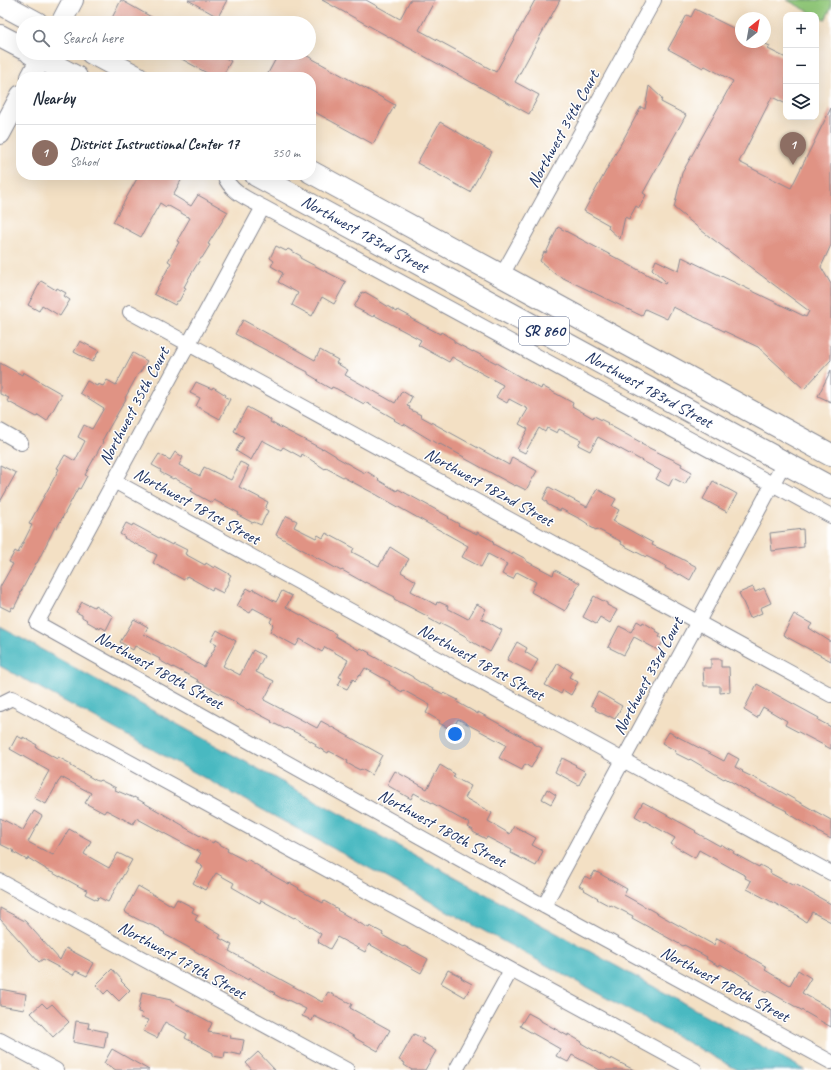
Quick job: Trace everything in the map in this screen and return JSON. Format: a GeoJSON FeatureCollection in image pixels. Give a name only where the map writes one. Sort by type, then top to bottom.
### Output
{"type":"FeatureCollection","features":[{"type":"Feature","properties":{"kind":"main road"},"geometry":{"type":"LineString","coordinates":[[65,16],[73,0]]}},
{"type":"Feature","properties":{"kind":"main road"},"geometry":{"type":"LineString","coordinates":[[0,3],[24,16]]}},
{"type":"Feature","properties":{"kind":"main road"},"geometry":{"type":"LineString","coordinates":[[0,36],[16,46]]}},
{"type":"Feature","properties":{"kind":"main road"},"geometry":{"type":"LineString","coordinates":[[38,60],[65,72]]}},
{"type":"Feature","properties":{"kind":"main road"},"geometry":{"type":"LineString","coordinates":[[105,60],[128,72]]}},
{"type":"Feature","properties":{"kind":"main road"},"geometry":{"type":"LineString","coordinates":[[0,134],[16,104]]}},
{"type":"Feature","properties":{"kind":"main road","name":"Northwest 183rd Street"},"geometry":{"type":"LineString","coordinates":[[316,175],[831,456]]}},
{"type":"Feature","properties":{"kind":"main road","name":"Northwest 183rd Street"},"geometry":{"type":"LineString","coordinates":[[265,180],[831,488]]}},
{"type":"Feature","properties":{"kind":"main road"},"geometry":{"type":"LineString","coordinates":[[454,282],[480,282],[502,275]]}},
{"type":"Feature","properties":{"kind":"main road"},"geometry":{"type":"LineString","coordinates":[[784,463],[798,458],[831,456]]}},
{"type":"Feature","properties":{"kind":"street","name":"Northwest 34th Court"},"geometry":{"type":"LineString","coordinates":[[502,275],[654,0]]}},
{"type":"Feature","properties":{"kind":"street"},"geometry":{"type":"LineString","coordinates":[[225,180],[233,190],[263,208],[831,516]]}},
{"type":"Feature","properties":{"kind":"street","name":"Northwest 35th Court"},"geometry":{"type":"LineString","coordinates":[[37,623],[188,343],[263,208]]}},
{"type":"Feature","properties":{"kind":"street","name":"Northwest 182nd Street"},"geometry":{"type":"LineString","coordinates":[[130,312],[831,695]]}},
{"type":"Feature","properties":{"kind":"street"},"geometry":{"type":"LineString","coordinates":[[0,431],[21,443]]}},
{"type":"Feature","properties":{"kind":"street","name":"Northwest 33rd Court"},"geometry":{"type":"LineString","coordinates":[[544,906],[784,463]]}},
{"type":"Feature","properties":{"kind":"street","name":"Northwest 181st Street"},"geometry":{"type":"LineString","coordinates":[[114,481],[831,873]]}},
{"type":"Feature","properties":{"kind":"street","name":"Northwest 180th Street"},"geometry":{"type":"LineString","coordinates":[[37,623],[544,906],[831,1062]]}},
{"type":"Feature","properties":{"kind":"street"},"geometry":{"type":"LineString","coordinates":[[0,704],[12,698],[695,1070]]}},
{"type":"Feature","properties":{"kind":"street","name":"Northwest 179th Street"},"geometry":{"type":"LineString","coordinates":[[0,881],[347,1070]]}},
{"type":"Feature","properties":{"kind":"street"},"geometry":{"type":"LineString","coordinates":[[456,1070],[511,970]]}},
{"type":"Feature","properties":{"kind":"street"},"geometry":{"type":"LineString","coordinates":[[0,1040],[56,1070]]}},
{"type":"Feature","properties":{"kind":"green space"},"geometry":{"type":"Polygon","coordinates":[[[787,0],[831,0],[831,8],[825,20],[819,17],[819,12],[810,12],[787,0]]]}},
{"type":"Feature","properties":{"kind":"water"},"geometry":{"type":"Polygon","coordinates":[[[0,627],[805,1070],[738,1070],[0,666],[0,627]]]}},
{"type":"Feature","properties":{"kind":"building"},"geometry":{"type":"Polygon","coordinates":[[[121,0],[150,16],[113,16],[121,0]]]}},
{"type":"Feature","properties":{"kind":"building"},"geometry":{"type":"Polygon","coordinates":[[[188,0],[227,0],[219,16],[188,0]]]}},
{"type":"Feature","properties":{"kind":"building"},"geometry":{"type":"Polygon","coordinates":[[[322,0],[366,0],[400,19],[410,0],[435,0],[419,30],[496,72],[535,0],[560,0],[515,82],[539,95],[529,114],[322,0]]]}},
{"type":"Feature","properties":{"kind":"building"},"geometry":{"type":"Polygon","coordinates":[[[695,9],[735,29],[735,48],[769,48],[768,49],[783,56],[783,102],[772,97],[739,162],[791,188],[831,108],[831,245],[821,267],[831,284],[831,360],[804,389],[758,347],[673,307],[667,319],[645,309],[642,316],[555,274],[540,261],[544,252],[546,253],[558,227],[665,284],[666,282],[652,269],[656,260],[679,271],[682,257],[806,317],[809,311],[706,234],[674,208],[682,173],[733,81],[705,66],[703,68],[668,49],[687,15],[691,17],[695,9]]]}},
{"type":"Feature","properties":{"kind":"building"},"geometry":{"type":"Polygon","coordinates":[[[184,60],[231,61],[225,72],[205,72],[184,60]]]}},
{"type":"Feature","properties":{"kind":"building"},"geometry":{"type":"Polygon","coordinates":[[[275,60],[315,60],[395,105],[373,144],[316,113],[316,72],[269,72],[275,60]]]}},
{"type":"Feature","properties":{"kind":"building"},"geometry":{"type":"Polygon","coordinates":[[[649,86],[662,98],[661,102],[686,115],[643,193],[646,195],[639,208],[636,206],[629,219],[625,217],[620,239],[608,228],[609,225],[584,211],[641,107],[645,109],[649,86]]]}},
{"type":"Feature","properties":{"kind":"building"},"geometry":{"type":"Polygon","coordinates":[[[440,122],[492,152],[470,192],[417,163],[440,122]]]}},
{"type":"Feature","properties":{"kind":"building"},"geometry":{"type":"Polygon","coordinates":[[[136,180],[181,180],[173,195],[191,206],[198,195],[228,212],[208,244],[210,245],[190,276],[184,287],[186,288],[175,305],[154,294],[171,263],[168,261],[190,218],[167,205],[166,207],[160,203],[141,237],[113,222],[136,180]]]}},
{"type":"Feature","properties":{"kind":"building"},"geometry":{"type":"Polygon","coordinates":[[[276,246],[286,251],[288,249],[301,256],[300,258],[346,282],[334,304],[322,297],[312,316],[292,305],[298,293],[278,282],[283,273],[271,266],[274,261],[270,258],[276,246]]]}},
{"type":"Feature","properties":{"kind":"building"},"geometry":{"type":"Polygon","coordinates":[[[41,281],[56,290],[57,288],[66,293],[64,296],[70,300],[60,316],[42,305],[39,311],[28,305],[41,281]]]}},
{"type":"Feature","properties":{"kind":"building"},"geometry":{"type":"Polygon","coordinates":[[[362,292],[365,292],[397,312],[398,310],[440,334],[441,332],[454,340],[454,342],[496,363],[541,389],[542,386],[573,403],[572,406],[593,418],[594,416],[608,423],[607,424],[642,443],[641,444],[682,464],[681,466],[692,472],[685,484],[673,478],[669,486],[656,479],[661,471],[598,437],[590,451],[578,445],[581,440],[559,429],[557,433],[547,428],[545,432],[539,428],[525,453],[517,449],[528,429],[519,424],[528,409],[509,399],[507,403],[496,397],[503,385],[452,357],[449,362],[418,345],[421,340],[374,315],[373,317],[354,307],[362,292]]]}},
{"type":"Feature","properties":{"kind":"building"},"geometry":{"type":"Polygon","coordinates":[[[243,320],[315,360],[320,350],[338,360],[336,363],[348,370],[345,375],[395,403],[402,391],[412,397],[407,406],[410,407],[409,409],[421,415],[420,416],[509,465],[512,457],[537,471],[526,490],[516,485],[515,486],[440,444],[439,445],[404,424],[403,425],[394,420],[395,419],[365,402],[364,404],[332,387],[331,389],[317,381],[318,380],[308,374],[308,372],[235,334],[243,320]]]}},
{"type":"Feature","properties":{"kind":"building"},"geometry":{"type":"Polygon","coordinates":[[[80,341],[99,351],[92,362],[74,352],[80,341]]]}},
{"type":"Feature","properties":{"kind":"building"},"geometry":{"type":"Polygon","coordinates":[[[133,353],[147,361],[138,374],[125,398],[126,399],[102,441],[103,442],[85,475],[87,476],[80,489],[78,488],[57,528],[55,527],[20,593],[21,594],[14,608],[12,607],[10,611],[0,606],[0,587],[13,564],[9,562],[15,551],[18,553],[32,525],[29,524],[59,469],[57,468],[65,455],[75,461],[85,441],[78,437],[84,425],[92,429],[104,408],[80,393],[87,381],[97,386],[98,384],[103,386],[107,380],[116,385],[133,353]]]}},
{"type":"Feature","properties":{"kind":"building"},"geometry":{"type":"Polygon","coordinates":[[[0,363],[22,375],[23,372],[62,394],[47,421],[38,415],[37,417],[7,401],[9,398],[0,394],[0,363]]]}},
{"type":"Feature","properties":{"kind":"building"},"geometry":{"type":"Polygon","coordinates":[[[831,370],[831,402],[818,396],[831,370]]]}},
{"type":"Feature","properties":{"kind":"building"},"geometry":{"type":"Polygon","coordinates":[[[196,382],[212,389],[213,387],[226,395],[225,397],[230,399],[220,419],[196,406],[200,398],[190,393],[196,382]]]}},
{"type":"Feature","properties":{"kind":"building"},"geometry":{"type":"Polygon","coordinates":[[[247,407],[271,420],[270,422],[322,449],[323,448],[359,470],[365,473],[366,471],[397,491],[398,489],[442,513],[459,524],[458,525],[477,534],[477,532],[493,541],[493,544],[512,554],[513,552],[526,559],[526,561],[553,575],[555,570],[580,583],[565,611],[531,592],[536,582],[517,572],[513,579],[502,574],[507,564],[488,554],[481,567],[462,557],[468,546],[377,495],[326,468],[325,469],[302,454],[301,457],[283,447],[281,450],[262,440],[251,460],[236,451],[244,437],[234,431],[247,407]]]}},
{"type":"Feature","properties":{"kind":"building"},"geometry":{"type":"Polygon","coordinates":[[[175,452],[183,457],[179,465],[200,476],[204,467],[231,480],[240,462],[249,466],[239,487],[268,502],[265,509],[268,511],[261,525],[254,522],[253,523],[238,515],[239,513],[214,500],[212,503],[199,496],[191,491],[193,488],[160,472],[161,470],[152,465],[159,454],[170,460],[175,452]]]}},
{"type":"Feature","properties":{"kind":"building"},"geometry":{"type":"Polygon","coordinates":[[[0,465],[16,473],[0,502],[0,465]]]}},
{"type":"Feature","properties":{"kind":"building"},"geometry":{"type":"Polygon","coordinates":[[[713,481],[737,494],[727,512],[703,499],[713,481]]]}},
{"type":"Feature","properties":{"kind":"building"},"geometry":{"type":"Polygon","coordinates":[[[549,487],[587,507],[597,489],[616,499],[612,506],[619,510],[613,521],[653,543],[652,545],[697,567],[690,580],[665,568],[666,566],[621,544],[622,542],[597,529],[596,530],[582,520],[561,509],[560,511],[547,504],[547,502],[543,499],[549,487]]]}},
{"type":"Feature","properties":{"kind":"building"},"geometry":{"type":"Polygon","coordinates":[[[287,516],[297,521],[294,527],[316,538],[318,535],[323,538],[326,533],[354,548],[352,552],[379,566],[390,547],[409,559],[401,572],[416,581],[411,591],[436,605],[437,602],[439,602],[468,619],[477,604],[486,609],[481,618],[502,630],[490,652],[449,627],[441,623],[440,625],[428,618],[429,617],[394,599],[395,597],[342,570],[341,571],[276,535],[283,520],[287,516]]]}},
{"type":"Feature","properties":{"kind":"building"},"geometry":{"type":"Polygon","coordinates":[[[126,523],[132,526],[133,524],[172,545],[173,543],[187,550],[185,554],[205,565],[206,563],[214,568],[215,566],[231,575],[223,593],[213,588],[212,590],[187,576],[184,580],[153,563],[157,555],[124,538],[125,537],[120,534],[126,523]]]}},
{"type":"Feature","properties":{"kind":"building"},"geometry":{"type":"Polygon","coordinates":[[[803,529],[804,547],[772,551],[770,533],[803,529]]]}},
{"type":"Feature","properties":{"kind":"building"},"geometry":{"type":"Polygon","coordinates":[[[753,587],[755,592],[764,588],[771,603],[760,608],[762,613],[750,618],[739,593],[753,587]]]}},
{"type":"Feature","properties":{"kind":"building"},"geometry":{"type":"Polygon","coordinates":[[[247,588],[252,591],[253,589],[276,602],[282,591],[292,596],[286,607],[336,634],[335,636],[359,650],[361,648],[421,683],[458,700],[457,702],[478,714],[478,712],[542,748],[531,768],[525,764],[522,770],[499,758],[506,745],[458,719],[452,730],[439,723],[440,721],[426,713],[430,705],[403,690],[402,692],[389,684],[390,682],[365,668],[355,681],[353,679],[347,689],[338,685],[342,678],[339,677],[348,660],[325,647],[322,652],[300,639],[296,646],[270,632],[273,625],[270,622],[272,618],[253,608],[250,613],[237,606],[247,588]]]}},
{"type":"Feature","properties":{"kind":"building"},"geometry":{"type":"Polygon","coordinates":[[[594,596],[617,610],[610,623],[600,617],[596,624],[583,617],[594,596]]]}},
{"type":"Feature","properties":{"kind":"building"},"geometry":{"type":"Polygon","coordinates":[[[82,602],[94,607],[95,605],[113,616],[106,630],[101,627],[100,629],[86,621],[87,620],[82,617],[82,615],[76,612],[82,602]]]}},
{"type":"Feature","properties":{"kind":"building"},"geometry":{"type":"Polygon","coordinates":[[[794,614],[812,624],[809,628],[831,642],[831,661],[783,635],[794,614]]]}},
{"type":"Feature","properties":{"kind":"building"},"geometry":{"type":"Polygon","coordinates":[[[134,619],[148,627],[144,634],[204,667],[217,644],[211,641],[217,630],[236,641],[223,666],[240,675],[253,650],[264,656],[256,672],[274,681],[264,700],[317,728],[321,721],[382,755],[372,775],[354,767],[347,763],[348,761],[329,751],[328,753],[315,746],[316,744],[297,733],[286,728],[285,729],[249,709],[248,710],[236,704],[237,703],[197,681],[198,680],[159,660],[160,659],[135,646],[133,650],[120,642],[134,619]]]}},
{"type":"Feature","properties":{"kind":"building"},"geometry":{"type":"Polygon","coordinates":[[[637,621],[642,624],[643,622],[661,634],[659,637],[664,640],[658,650],[634,637],[624,655],[608,647],[619,626],[631,632],[637,621]]]}},
{"type":"Feature","properties":{"kind":"building"},"geometry":{"type":"Polygon","coordinates":[[[517,642],[527,648],[525,652],[538,660],[531,672],[507,660],[517,642]]]}},
{"type":"Feature","properties":{"kind":"building"},"geometry":{"type":"Polygon","coordinates":[[[711,659],[721,659],[721,667],[729,667],[730,692],[720,693],[720,686],[704,686],[703,668],[711,668],[711,659]]]}},
{"type":"Feature","properties":{"kind":"building"},"geometry":{"type":"Polygon","coordinates":[[[558,663],[572,672],[569,677],[578,682],[571,695],[563,690],[561,694],[545,685],[558,663]]]}},
{"type":"Feature","properties":{"kind":"building"},"geometry":{"type":"Polygon","coordinates":[[[757,684],[819,718],[818,720],[831,727],[831,749],[785,725],[787,721],[763,707],[757,718],[744,710],[757,684]]]}},
{"type":"Feature","properties":{"kind":"building"},"geometry":{"type":"Polygon","coordinates":[[[598,692],[622,706],[615,719],[595,710],[596,708],[591,705],[598,692]]]}},
{"type":"Feature","properties":{"kind":"building"},"geometry":{"type":"Polygon","coordinates":[[[669,732],[724,761],[728,753],[739,759],[735,767],[743,771],[742,772],[767,784],[831,820],[831,839],[786,812],[787,811],[725,778],[724,779],[690,759],[689,760],[675,753],[676,751],[662,743],[669,732]]]}},
{"type":"Feature","properties":{"kind":"building"},"geometry":{"type":"Polygon","coordinates":[[[17,736],[23,739],[23,737],[37,745],[36,747],[57,759],[58,757],[71,764],[71,766],[97,781],[100,780],[116,788],[115,790],[134,797],[184,827],[213,843],[214,841],[228,849],[227,851],[246,861],[247,859],[283,881],[289,884],[290,883],[323,903],[324,901],[363,925],[369,928],[370,926],[403,947],[404,946],[428,959],[421,973],[369,944],[365,952],[337,937],[330,949],[318,942],[321,934],[295,917],[294,918],[261,900],[260,903],[232,887],[234,883],[216,873],[205,890],[193,883],[203,867],[196,862],[201,853],[136,818],[133,824],[106,810],[104,813],[85,803],[91,793],[61,777],[46,804],[34,798],[49,771],[10,749],[17,736]]]}},
{"type":"Feature","properties":{"kind":"building"},"geometry":{"type":"Polygon","coordinates":[[[562,758],[586,772],[579,785],[555,772],[562,758]]]}},
{"type":"Feature","properties":{"kind":"building"},"geometry":{"type":"Polygon","coordinates":[[[440,765],[455,774],[453,777],[471,786],[465,798],[492,813],[488,821],[510,834],[514,826],[536,838],[532,845],[543,851],[536,866],[511,853],[512,850],[487,837],[486,839],[473,832],[473,830],[468,827],[470,824],[414,793],[411,799],[387,785],[395,771],[427,789],[440,765]]]}},
{"type":"Feature","properties":{"kind":"building"},"geometry":{"type":"Polygon","coordinates":[[[547,789],[556,795],[551,804],[542,799],[547,789]]]}},
{"type":"Feature","properties":{"kind":"building"},"geometry":{"type":"Polygon","coordinates":[[[643,802],[720,846],[721,844],[734,851],[733,853],[753,864],[759,867],[760,865],[771,871],[770,873],[794,886],[795,884],[831,904],[831,922],[812,912],[806,922],[798,917],[799,916],[747,889],[751,881],[745,878],[746,876],[699,850],[695,858],[671,844],[675,838],[635,816],[643,802]]]}},
{"type":"Feature","properties":{"kind":"building"},"geometry":{"type":"Polygon","coordinates":[[[34,811],[42,816],[28,842],[53,855],[69,829],[91,841],[84,854],[109,868],[118,853],[132,860],[108,902],[98,897],[97,900],[85,894],[87,890],[46,870],[28,858],[27,860],[0,844],[0,818],[23,830],[34,811]]]}},
{"type":"Feature","properties":{"kind":"building"},"geometry":{"type":"Polygon","coordinates":[[[595,871],[627,889],[624,895],[714,945],[717,938],[767,967],[765,970],[790,985],[798,970],[811,978],[802,993],[831,1009],[831,1027],[768,991],[766,993],[749,983],[750,981],[731,969],[720,964],[719,966],[706,959],[707,957],[684,945],[683,946],[632,918],[633,916],[597,899],[598,898],[579,886],[585,876],[590,879],[595,871]]]}},
{"type":"Feature","properties":{"kind":"building"},"geometry":{"type":"Polygon","coordinates":[[[138,886],[173,906],[177,899],[194,908],[192,912],[198,915],[195,920],[221,935],[219,938],[232,945],[229,951],[322,1002],[328,992],[352,1004],[350,1008],[390,1030],[378,1051],[331,1023],[330,1024],[314,1016],[312,1021],[302,1016],[306,1009],[281,998],[249,978],[248,980],[164,934],[165,933],[160,929],[126,913],[125,911],[138,886]]]}},
{"type":"Feature","properties":{"kind":"building"},"geometry":{"type":"Polygon","coordinates":[[[0,908],[25,921],[60,960],[66,948],[94,963],[87,976],[76,971],[73,975],[43,959],[39,962],[0,919],[0,908]]]}},
{"type":"Feature","properties":{"kind":"building"},"geometry":{"type":"Polygon","coordinates":[[[112,969],[130,990],[119,1001],[108,990],[104,994],[96,985],[112,969]]]}},
{"type":"Feature","properties":{"kind":"building"},"geometry":{"type":"Polygon","coordinates":[[[448,970],[472,984],[465,997],[441,983],[448,970]]]}},
{"type":"Feature","properties":{"kind":"building"},"geometry":{"type":"Polygon","coordinates":[[[0,989],[26,994],[24,1010],[0,1006],[0,989]]]}},
{"type":"Feature","properties":{"kind":"building"},"geometry":{"type":"Polygon","coordinates":[[[142,992],[171,1000],[212,1023],[208,1032],[244,1040],[241,1055],[225,1052],[224,1058],[213,1056],[213,1053],[185,1038],[187,1034],[165,1022],[157,1038],[143,1031],[149,1020],[141,1018],[142,1013],[138,1012],[142,992]]]}},
{"type":"Feature","properties":{"kind":"building"},"geometry":{"type":"Polygon","coordinates":[[[42,1003],[47,1008],[52,1004],[69,1022],[53,1037],[31,1013],[42,1003]]]}},
{"type":"Feature","properties":{"kind":"building"},"geometry":{"type":"Polygon","coordinates":[[[528,1013],[568,1036],[568,1034],[582,1042],[581,1043],[610,1060],[611,1058],[634,1070],[600,1070],[572,1055],[568,1062],[556,1056],[560,1049],[520,1026],[528,1013]]]}},
{"type":"Feature","properties":{"kind":"building"},"geometry":{"type":"Polygon","coordinates":[[[76,1021],[89,1023],[88,1028],[107,1032],[104,1048],[73,1042],[76,1021]]]}},
{"type":"Feature","properties":{"kind":"building"},"geometry":{"type":"Polygon","coordinates":[[[414,1034],[424,1039],[422,1042],[436,1051],[425,1070],[412,1070],[404,1065],[405,1063],[399,1060],[414,1034]]]}},
{"type":"Feature","properties":{"kind":"building"},"geometry":{"type":"Polygon","coordinates":[[[112,1049],[149,1070],[116,1070],[104,1063],[112,1049]]]}},
{"type":"Feature","properties":{"kind":"building"},"geometry":{"type":"Polygon","coordinates":[[[258,1052],[275,1070],[252,1070],[246,1063],[258,1052]]]}},
{"type":"Feature","properties":{"kind":"place","name":"District Instructional Center 17"},"geometry":{"type":"Point","coordinates":[793,165]}}]}
